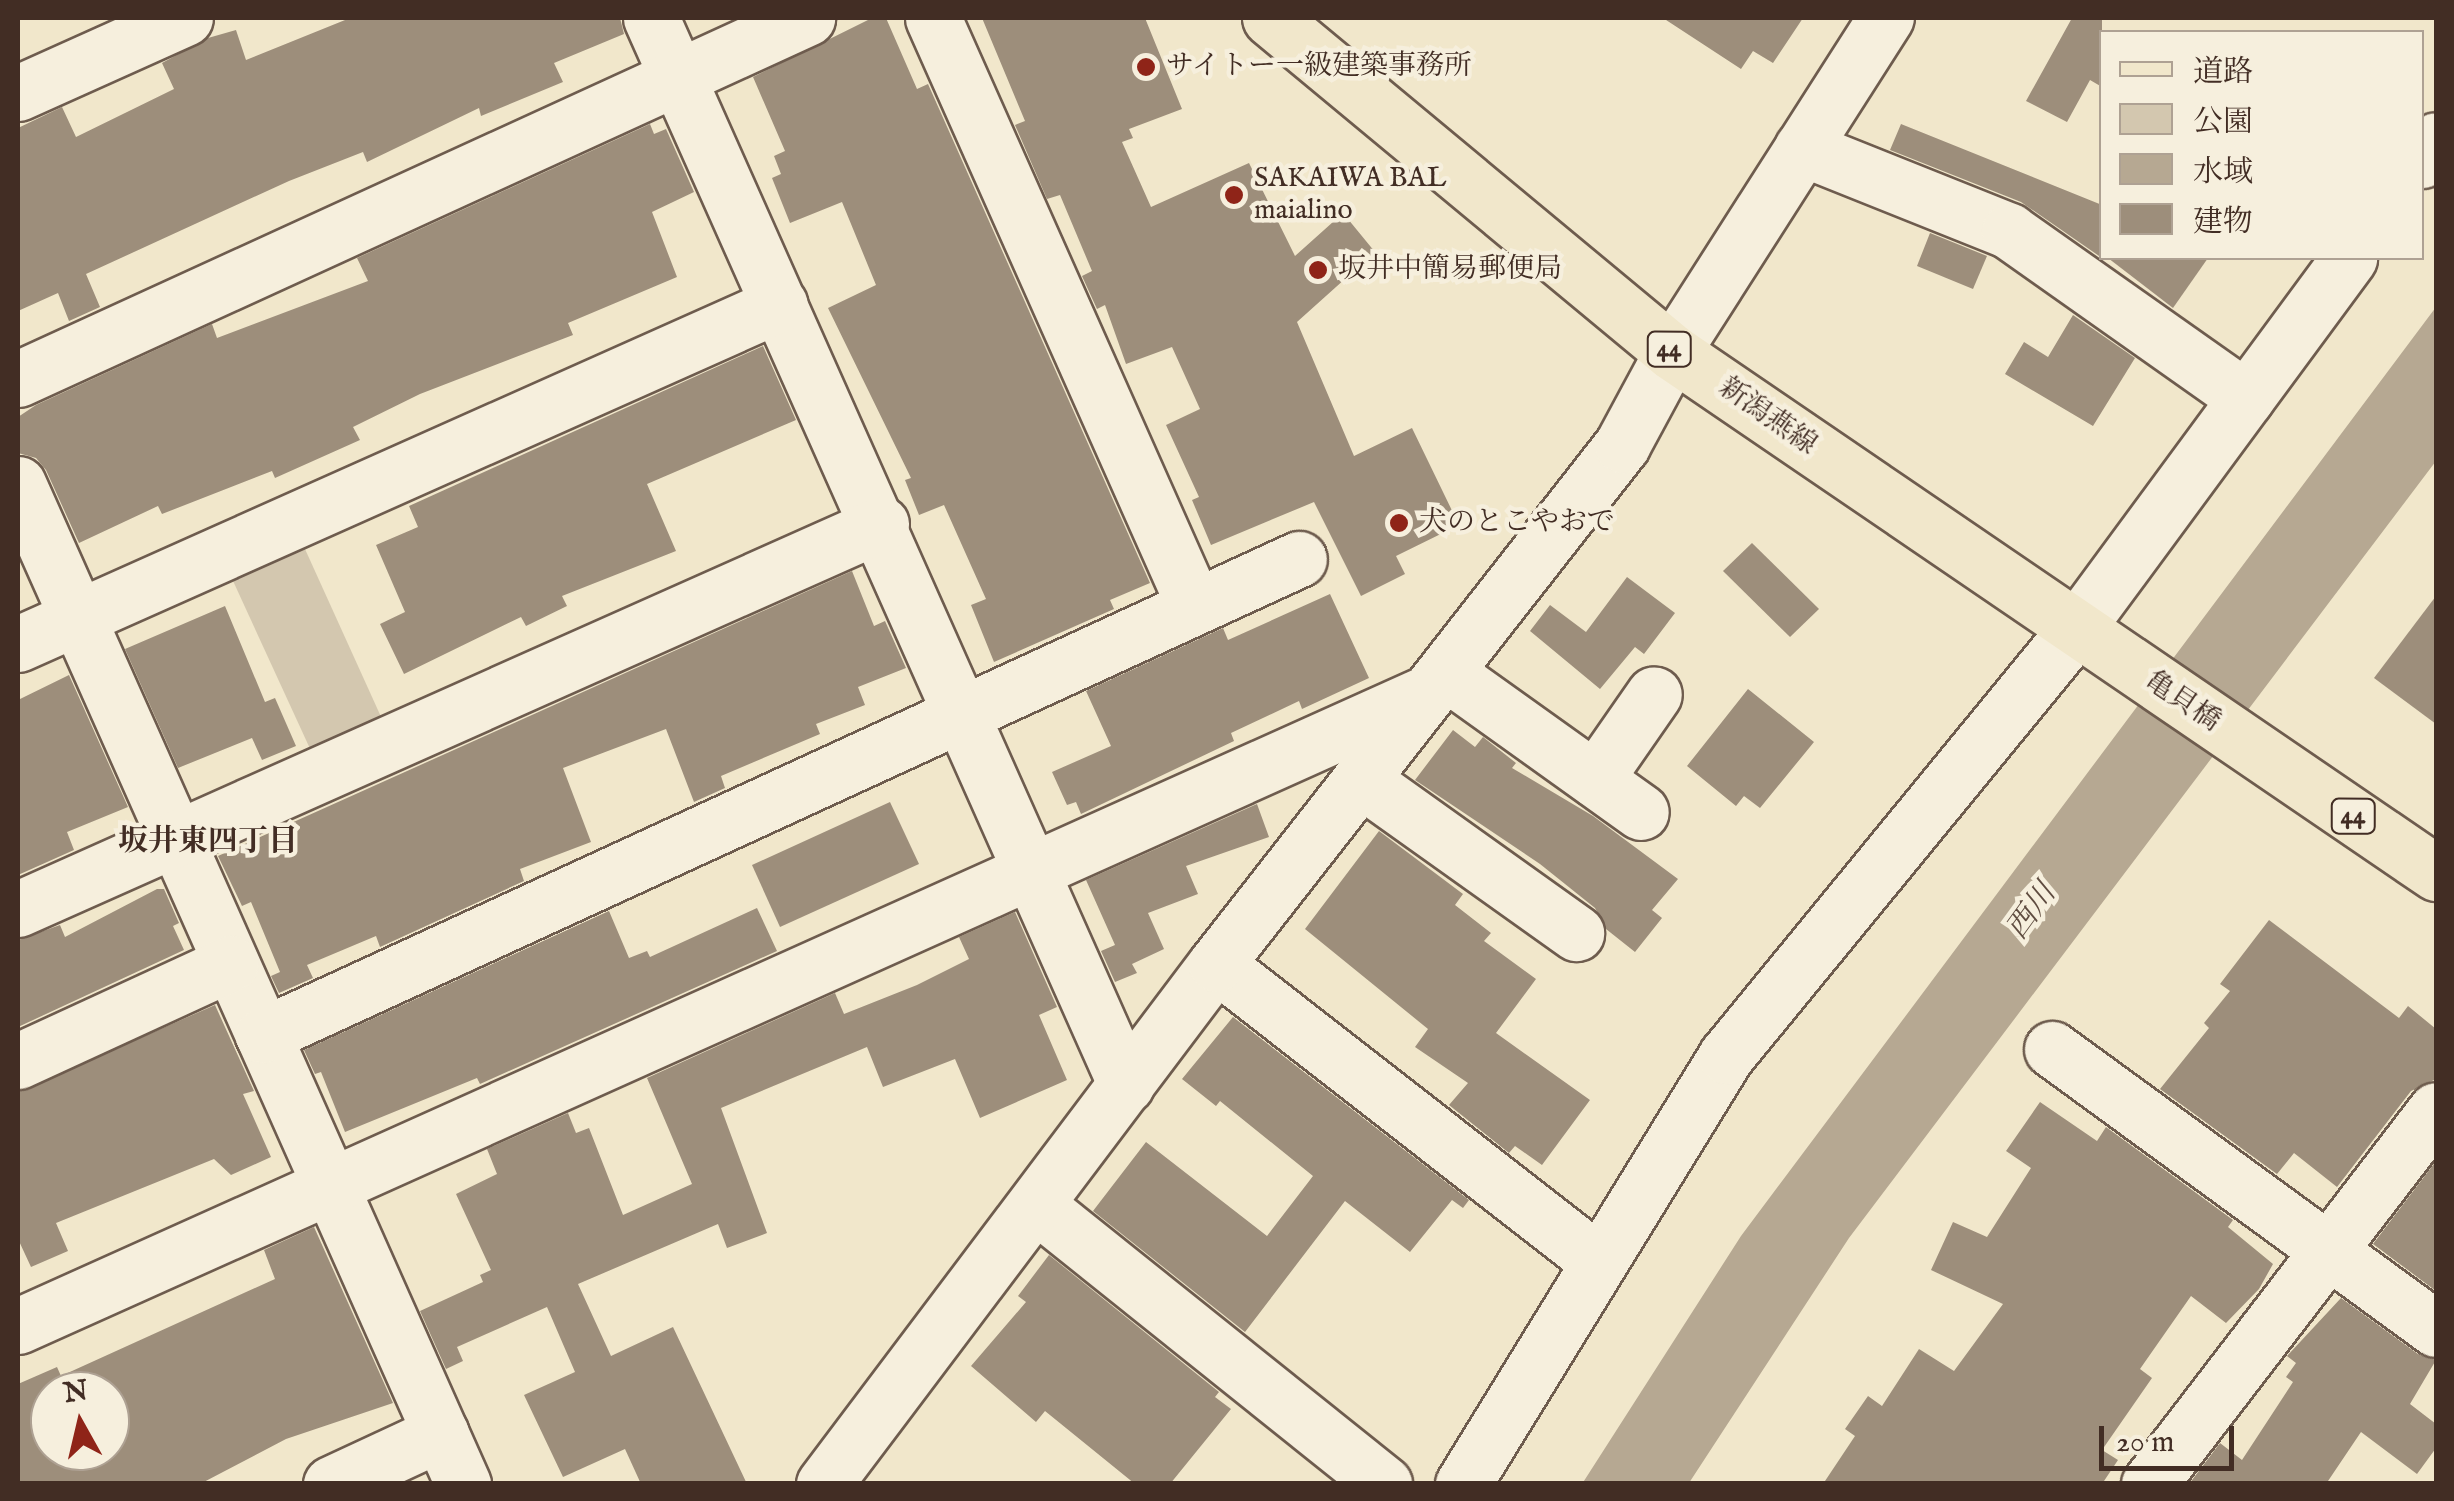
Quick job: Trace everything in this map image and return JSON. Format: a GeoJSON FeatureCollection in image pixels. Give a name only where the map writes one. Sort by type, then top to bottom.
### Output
{"type":"FeatureCollection","features":[{"type":"Feature","properties":{"kind":"main road","name":"新潟燕線"},"geometry":{"type":"LineString","coordinates":[[1270,18],[1672,352],[2085,637]]}},
{"type":"Feature","properties":{"kind":"main road","name":"亀貝橋"},"geometry":{"type":"LineString","coordinates":[[2085,637],[2436,872]]}},
{"type":"Feature","properties":{"kind":"street"},"geometry":{"type":"LineString","coordinates":[[18,94],[185,18]]}},
{"type":"Feature","properties":{"kind":"street"},"geometry":{"type":"LineString","coordinates":[[652,18],[966,714],[1126,1085]]}},
{"type":"Feature","properties":{"kind":"street"},"geometry":{"type":"LineString","coordinates":[[18,379],[807,18]]}},
{"type":"Feature","properties":{"kind":"street"},"geometry":{"type":"LineString","coordinates":[[933,18],[1194,605]]}},
{"type":"Feature","properties":{"kind":"street"},"geometry":{"type":"LineString","coordinates":[[824,1484],[1216,964],[1444,680],[1622,445],[1672,352],[1886,18]]}},
{"type":"Feature","properties":{"kind":"street"},"geometry":{"type":"LineString","coordinates":[[1802,148],[2008,230],[2246,398]]}},
{"type":"Feature","properties":{"kind":"street"},"geometry":{"type":"LineString","coordinates":[[1463,1484],[1726,1056],[2085,637],[2246,398],[2349,260]]}},
{"type":"Feature","properties":{"kind":"street"},"geometry":{"type":"LineString","coordinates":[[18,644],[780,304]]}},
{"type":"Feature","properties":{"kind":"street"},"geometry":{"type":"LineString","coordinates":[[18,484],[463,1484]]}},
{"type":"Feature","properties":{"kind":"street"},"geometry":{"type":"LineString","coordinates":[[18,909],[881,524]]}},
{"type":"Feature","properties":{"kind":"street"},"geometry":{"type":"LineString","coordinates":[[262,1035],[1299,559]]}},
{"type":"Feature","properties":{"kind":"street"},"geometry":{"type":"LineString","coordinates":[[1444,680],[1641,812]]}},
{"type":"Feature","properties":{"kind":"street"},"geometry":{"type":"LineString","coordinates":[[18,1326],[1034,872],[1444,680]]}},
{"type":"Feature","properties":{"kind":"street"},"geometry":{"type":"LineString","coordinates":[[1594,779],[1654,694]]}},
{"type":"Feature","properties":{"kind":"street"},"geometry":{"type":"LineString","coordinates":[[1363,781],[1576,933]]}},
{"type":"Feature","properties":{"kind":"street"},"geometry":{"type":"LineString","coordinates":[[18,1061],[231,963]]}},
{"type":"Feature","properties":{"kind":"street"},"geometry":{"type":"LineString","coordinates":[[1216,964],[1599,1262]]}},
{"type":"Feature","properties":{"kind":"street"},"geometry":{"type":"LineString","coordinates":[[2052,1049],[2436,1330]]}},
{"type":"Feature","properties":{"kind":"street"},"geometry":{"type":"LineString","coordinates":[[2160,1480],[2436,1110]]}},
{"type":"Feature","properties":{"kind":"street"},"geometry":{"type":"LineString","coordinates":[[1036,1205],[1384,1484]]}},
{"type":"Feature","properties":{"kind":"street"},"geometry":{"type":"LineString","coordinates":[[330,1484],[440,1433]]}},
{"type":"Feature","properties":{"kind":"green space"},"geometry":{"type":"Polygon","coordinates":[[[300,538],[382,719],[312,753],[228,570],[300,538]]]}},
{"type":"Feature","properties":{"kind":"water","name":"西川"},"geometry":{"type":"Polygon","coordinates":[[[2436,307],[2436,461],[1849,1238],[1689,1483],[1582,1484],[1741,1236],[2436,307]]]}},
{"type":"Feature","properties":{"kind":"building"},"geometry":{"type":"Polygon","coordinates":[[[350,18],[620,18],[624,34],[554,63],[563,82],[481,116],[479,108],[367,162],[363,152],[289,181],[86,274],[100,307],[69,321],[58,293],[18,311],[18,128],[62,107],[76,137],[174,89],[162,63],[208,38],[236,30],[246,60],[350,18]]]}},
{"type":"Feature","properties":{"kind":"building"},"geometry":{"type":"Polygon","coordinates":[[[872,18],[886,18],[917,89],[928,84],[1150,583],[1110,600],[1114,609],[994,662],[971,605],[986,599],[944,505],[919,515],[905,480],[911,478],[828,308],[876,285],[842,202],[790,223],[772,178],[781,174],[774,156],[785,151],[753,77],[872,18]]]}},
{"type":"Feature","properties":{"kind":"building"},"geometry":{"type":"Polygon","coordinates":[[[982,18],[1145,18],[1182,109],[1129,129],[1133,138],[1122,142],[1151,207],[1249,163],[1295,256],[1343,213],[1375,252],[1297,322],[1354,456],[1412,428],[1459,525],[1396,556],[1405,574],[1361,596],[1314,502],[1211,545],[1192,500],[1199,497],[1166,425],[1200,409],[1172,347],[1126,364],[1105,305],[1097,309],[1082,276],[1092,271],[1060,195],[1047,199],[1015,125],[1025,121],[982,18]]]}},
{"type":"Feature","properties":{"kind":"building"},"geometry":{"type":"Polygon","coordinates":[[[1663,18],[1803,18],[1773,63],[1753,51],[1741,69],[1663,18]]]}},
{"type":"Feature","properties":{"kind":"building"},"geometry":{"type":"Polygon","coordinates":[[[2072,18],[2102,18],[2099,85],[2090,80],[2067,122],[2026,101],[2072,18]]]}},
{"type":"Feature","properties":{"kind":"building"},"geometry":{"type":"Polygon","coordinates":[[[650,124],[654,134],[666,129],[694,192],[652,212],[677,277],[568,323],[573,335],[420,394],[353,427],[360,440],[275,478],[272,471],[162,514],[158,506],[79,543],[46,470],[36,458],[18,453],[18,417],[36,405],[212,324],[217,338],[368,281],[357,258],[650,124]]]}},
{"type":"Feature","properties":{"kind":"building"},"geometry":{"type":"Polygon","coordinates":[[[1901,124],[2099,204],[2099,256],[2021,202],[1890,150],[1901,124]]]}},
{"type":"Feature","properties":{"kind":"building"},"geometry":{"type":"Polygon","coordinates":[[[1930,233],[1987,256],[1973,289],[1917,266],[1930,233]]]}},
{"type":"Feature","properties":{"kind":"building"},"geometry":{"type":"Polygon","coordinates":[[[2111,260],[2207,260],[2173,308],[2111,260]]]}},
{"type":"Feature","properties":{"kind":"building"},"geometry":{"type":"Polygon","coordinates":[[[2073,315],[2135,358],[2093,426],[2005,374],[2024,342],[2048,357],[2073,315]]]}},
{"type":"Feature","properties":{"kind":"building"},"geometry":{"type":"Polygon","coordinates":[[[763,346],[796,420],[647,484],[676,551],[562,596],[567,606],[526,626],[521,617],[404,674],[380,624],[405,612],[376,545],[418,527],[409,506],[763,346]]]}},
{"type":"Feature","properties":{"kind":"building"},"geometry":{"type":"Polygon","coordinates":[[[1752,543],[1819,609],[1790,637],[1723,571],[1752,543]]]}},
{"type":"Feature","properties":{"kind":"building"},"geometry":{"type":"Polygon","coordinates":[[[852,571],[874,626],[885,621],[906,668],[858,687],[865,705],[816,724],[820,734],[721,776],[725,788],[694,802],[666,729],[563,768],[591,842],[520,869],[524,881],[380,947],[376,936],[307,965],[313,978],[279,993],[271,976],[280,972],[251,902],[242,906],[218,856],[852,571]]]}},
{"type":"Feature","properties":{"kind":"building"},"geometry":{"type":"Polygon","coordinates":[[[1627,577],[1675,613],[1644,654],[1635,647],[1600,689],[1530,631],[1550,605],[1586,632],[1627,577]]]}},
{"type":"Feature","properties":{"kind":"building"},"geometry":{"type":"Polygon","coordinates":[[[1330,594],[1369,678],[1302,709],[1299,701],[1231,733],[1234,741],[1081,814],[1076,802],[1067,805],[1052,772],[1111,746],[1086,691],[1223,628],[1228,640],[1330,594]]]}},
{"type":"Feature","properties":{"kind":"building"},"geometry":{"type":"Polygon","coordinates":[[[2436,596],[2436,724],[2374,678],[2436,596]]]}},
{"type":"Feature","properties":{"kind":"building"},"geometry":{"type":"Polygon","coordinates":[[[225,606],[265,702],[275,698],[296,746],[262,760],[252,738],[178,768],[125,649],[225,606]]]}},
{"type":"Feature","properties":{"kind":"building"},"geometry":{"type":"Polygon","coordinates":[[[69,675],[128,807],[67,832],[74,850],[18,875],[18,700],[69,675]]]}},
{"type":"Feature","properties":{"kind":"building"},"geometry":{"type":"Polygon","coordinates":[[[1748,689],[1814,742],[1760,808],[1744,796],[1736,806],[1687,766],[1748,689]]]}},
{"type":"Feature","properties":{"kind":"building"},"geometry":{"type":"Polygon","coordinates":[[[1453,730],[1475,747],[1483,737],[1516,763],[1512,768],[1593,816],[1678,879],[1652,910],[1662,918],[1635,952],[1606,929],[1595,908],[1540,864],[1415,780],[1453,730]]]}},
{"type":"Feature","properties":{"kind":"building"},"geometry":{"type":"Polygon","coordinates":[[[890,802],[919,864],[780,927],[752,865],[890,802]]]}},
{"type":"Feature","properties":{"kind":"building"},"geometry":{"type":"Polygon","coordinates":[[[1257,804],[1269,837],[1186,866],[1198,894],[1148,913],[1164,949],[1132,964],[1137,973],[1115,982],[1101,951],[1115,945],[1086,880],[1257,804]]]}},
{"type":"Feature","properties":{"kind":"building"},"geometry":{"type":"Polygon","coordinates":[[[1379,831],[1463,894],[1455,905],[1491,933],[1484,941],[1536,979],[1496,1033],[1590,1100],[1542,1165],[1515,1146],[1509,1153],[1449,1105],[1468,1083],[1415,1047],[1428,1029],[1305,929],[1379,831]]]}},
{"type":"Feature","properties":{"kind":"building"},"geometry":{"type":"Polygon","coordinates":[[[157,889],[164,889],[179,923],[173,926],[184,950],[18,1027],[18,940],[60,925],[65,937],[157,889]]]}},
{"type":"Feature","properties":{"kind":"building"},"geometry":{"type":"Polygon","coordinates":[[[757,908],[777,951],[480,1084],[477,1078],[345,1132],[321,1072],[315,1074],[304,1050],[609,911],[629,958],[647,951],[650,957],[757,908]]]}},
{"type":"Feature","properties":{"kind":"building"},"geometry":{"type":"Polygon","coordinates":[[[1015,912],[1057,1007],[1039,1015],[1067,1080],[980,1118],[955,1059],[883,1087],[867,1047],[721,1108],[767,1233],[727,1248],[718,1224],[578,1284],[611,1356],[673,1327],[747,1484],[641,1484],[625,1449],[563,1477],[524,1395],[575,1372],[547,1307],[457,1347],[463,1361],[446,1369],[420,1311],[483,1282],[480,1275],[491,1270],[456,1194],[497,1174],[487,1149],[568,1113],[576,1133],[589,1128],[623,1215],[692,1184],[647,1078],[835,993],[844,1014],[917,985],[969,959],[959,937],[1015,912]]]}},
{"type":"Feature","properties":{"kind":"building"},"geometry":{"type":"Polygon","coordinates":[[[2269,920],[2399,1018],[2408,1006],[2436,1029],[2436,1079],[2411,1091],[2337,1187],[2294,1153],[2277,1174],[2160,1089],[2209,1028],[2204,1023],[2230,991],[2220,984],[2269,920]]]}},
{"type":"Feature","properties":{"kind":"building"},"geometry":{"type":"Polygon","coordinates":[[[215,1005],[254,1091],[243,1094],[271,1157],[231,1175],[214,1159],[56,1223],[68,1251],[31,1267],[18,1239],[18,1092],[215,1005]]]}},
{"type":"Feature","properties":{"kind":"building"},"geometry":{"type":"Polygon","coordinates":[[[1233,1017],[1469,1200],[1463,1208],[1452,1200],[1410,1252],[1345,1201],[1245,1332],[1093,1211],[1146,1142],[1267,1236],[1313,1176],[1220,1101],[1216,1106],[1182,1079],[1233,1017]]]}},
{"type":"Feature","properties":{"kind":"building"},"geometry":{"type":"Polygon","coordinates":[[[2040,1102],[2097,1141],[2106,1127],[2233,1220],[2228,1227],[2273,1264],[2259,1289],[2226,1323],[2191,1296],[2140,1369],[2152,1378],[2102,1450],[2118,1460],[2102,1484],[1823,1484],[1855,1436],[1845,1429],[1868,1396],[1882,1406],[1919,1349],[1954,1371],[2003,1304],[1931,1270],[1953,1222],[1987,1237],[2031,1168],[2006,1151],[2040,1102]]]}},
{"type":"Feature","properties":{"kind":"building"},"geometry":{"type":"Polygon","coordinates":[[[2436,1161],[2436,1291],[2373,1244],[2436,1161]]]}},
{"type":"Feature","properties":{"kind":"building"},"geometry":{"type":"Polygon","coordinates":[[[314,1227],[393,1403],[286,1439],[200,1484],[18,1484],[18,1384],[30,1379],[30,1471],[130,1471],[130,1371],[72,1371],[275,1279],[264,1250],[314,1227]]]}},
{"type":"Feature","properties":{"kind":"building"},"geometry":{"type":"Polygon","coordinates":[[[1049,1255],[1219,1392],[1215,1397],[1231,1409],[1170,1484],[1135,1484],[1045,1411],[1036,1422],[971,1366],[1026,1302],[1018,1296],[1049,1255]]]}},
{"type":"Feature","properties":{"kind":"building"},"geometry":{"type":"Polygon","coordinates":[[[2341,1298],[2418,1354],[2436,1360],[2410,1404],[2436,1424],[2436,1448],[2417,1474],[2361,1432],[2326,1484],[2189,1484],[2220,1443],[2242,1460],[2293,1382],[2286,1377],[2296,1363],[2287,1356],[2341,1298]]]}},
{"type":"Feature","properties":{"kind":"place","name":"サイトー一級建築事務所"},"geometry":{"type":"Point","coordinates":[1146,67]}},
{"type":"Feature","properties":{"kind":"place","name":"SAKAIWA BAL maialino"},"geometry":{"type":"Point","coordinates":[1234,195]}},
{"type":"Feature","properties":{"kind":"place","name":"坂井中簡易郵便局"},"geometry":{"type":"Point","coordinates":[1318,270]}},
{"type":"Feature","properties":{"kind":"place","name":"犬のとこやおで"},"geometry":{"type":"Point","coordinates":[1399,523]}},
{"type":"Feature","properties":{"kind":"district","name":"坂井東四丁目"},"geometry":{"type":"Point","coordinates":[208,842]}}]}
